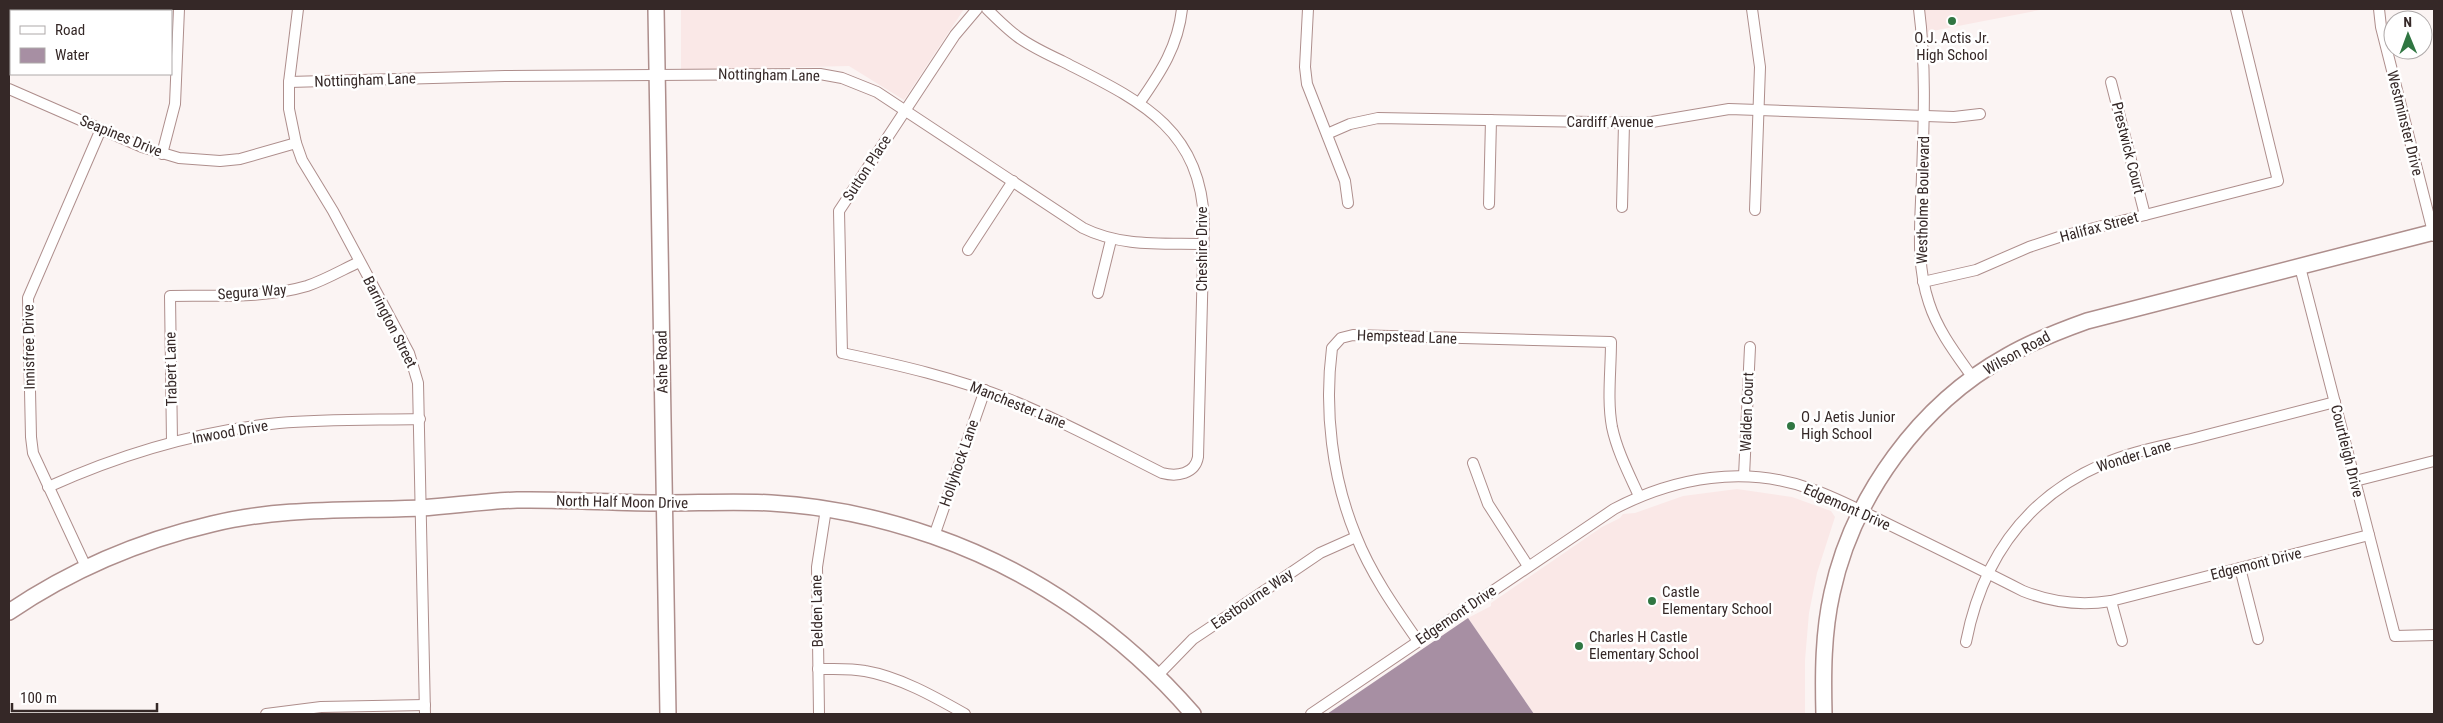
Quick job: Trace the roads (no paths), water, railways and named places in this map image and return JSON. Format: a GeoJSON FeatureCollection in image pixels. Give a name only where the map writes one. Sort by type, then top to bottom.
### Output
{"type":"FeatureCollection","features":[{"type":"Feature","properties":{"kind":"street"},"geometry":{"type":"LineString","coordinates":[[162,154],[175,104],[179,9]]}},
{"type":"Feature","properties":{"kind":"street","name":"Barrington Street"},"geometry":{"type":"LineString","coordinates":[[298,9],[289,82],[289,109],[296,143],[302,160],[333,210],[409,353],[418,383],[425,709]]}},
{"type":"Feature","properties":{"kind":"street","name":"Ashe Road"},"geometry":{"type":"LineString","coordinates":[[656,9],[668,714]]}},
{"type":"Feature","properties":{"kind":"street","name":"Sutton Place"},"geometry":{"type":"LineString","coordinates":[[842,353],[839,211],[955,35],[977,9]]}},
{"type":"Feature","properties":{"kind":"street","name":"Cheshire Drive"},"geometry":{"type":"LineString","coordinates":[[987,9],[1019,38],[1140,102],[1168,128],[1190,161],[1201,194],[1203,244],[1198,457],[1197,464],[1186,473]]}},
{"type":"Feature","properties":{"kind":"street"},"geometry":{"type":"LineString","coordinates":[[1140,102],[1169,57],[1176,40],[1182,9]]}},
{"type":"Feature","properties":{"kind":"street"},"geometry":{"type":"LineString","coordinates":[[1308,9],[1305,67],[1307,84],[1346,181],[1348,203]]}},
{"type":"Feature","properties":{"kind":"street"},"geometry":{"type":"LineString","coordinates":[[1752,9],[1760,58],[1755,210]]}},
{"type":"Feature","properties":{"kind":"street","name":"Westholme Boulevard"},"geometry":{"type":"LineString","coordinates":[[1919,9],[1924,70],[1920,252],[1923,282],[1937,323],[1947,342],[1973,378]]}},
{"type":"Feature","properties":{"kind":"street","name":"Halifax Street"},"geometry":{"type":"LineString","coordinates":[[1923,282],[1976,270],[2029,247],[2059,237],[2278,181],[2236,9]]}},
{"type":"Feature","properties":{"kind":"street","name":"Westminster Drive"},"geometry":{"type":"LineString","coordinates":[[2379,9],[2381,27],[2434,234]]}},
{"type":"Feature","properties":{"kind":"street","name":"Nottingham Lane"},"geometry":{"type":"LineString","coordinates":[[289,82],[505,76],[820,74],[860,84],[906,110],[1083,228],[1111,240],[1125,242],[1203,244]]}},
{"type":"Feature","properties":{"kind":"street","name":"Prestwick Court"},"geometry":{"type":"LineString","coordinates":[[2111,82],[2145,215]]}},
{"type":"Feature","properties":{"kind":"street","name":"Seapines Drive"},"geometry":{"type":"LineString","coordinates":[[9,89],[162,154],[198,160],[220,161],[258,155],[296,143]]}},
{"type":"Feature","properties":{"kind":"street","name":"Cardiff Avenue"},"geometry":{"type":"LineString","coordinates":[[1327,134],[1357,122],[1378,118],[1658,122],[1729,109],[1966,117],[1980,114]]}},
{"type":"Feature","properties":{"kind":"street"},"geometry":{"type":"LineString","coordinates":[[1489,204],[1491,120]]}},
{"type":"Feature","properties":{"kind":"street"},"geometry":{"type":"LineString","coordinates":[[1622,207],[1624,122]]}},
{"type":"Feature","properties":{"kind":"street","name":"Innisfree Drive"},"geometry":{"type":"LineString","coordinates":[[86,567],[33,452],[31,437],[28,298],[101,129]]}},
{"type":"Feature","properties":{"kind":"street"},"geometry":{"type":"LineString","coordinates":[[968,250],[1013,181]]}},
{"type":"Feature","properties":{"kind":"street","name":"Wilson Road"},"geometry":{"type":"LineString","coordinates":[[1824,714],[1826,628],[1831,595],[1847,541],[1877,483],[1906,442],[1932,413],[1973,378],[2005,357],[2033,342],[2087,321],[2300,266],[2434,234]]}},
{"type":"Feature","properties":{"kind":"street"},"geometry":{"type":"LineString","coordinates":[[1098,293],[1111,240]]}},
{"type":"Feature","properties":{"kind":"street","name":"Segura Way"},"geometry":{"type":"LineString","coordinates":[[170,296],[256,294],[287,291],[328,278],[359,262]]}},
{"type":"Feature","properties":{"kind":"street","name":"Courtleigh Drive"},"geometry":{"type":"LineString","coordinates":[[2300,266],[2395,636],[2434,635]]}},
{"type":"Feature","properties":{"kind":"street","name":"Trabert Lane"},"geometry":{"type":"LineString","coordinates":[[170,296],[172,442]]}},
{"type":"Feature","properties":{"kind":"street","name":"Hempstead Lane"},"geometry":{"type":"LineString","coordinates":[[1418,641],[1381,584],[1356,537],[1336,471],[1330,416],[1332,348],[1336,342],[1347,336],[1611,342],[1610,409],[1612,427],[1618,447],[1639,496]]}},
{"type":"Feature","properties":{"kind":"street","name":"Walden Court"},"geometry":{"type":"LineString","coordinates":[[1744,476],[1750,347]]}},
{"type":"Feature","properties":{"kind":"street","name":"Manchester Lane"},"geometry":{"type":"LineString","coordinates":[[842,353],[912,369],[985,390],[1047,415],[1162,473],[1170,476],[1186,473]]}},
{"type":"Feature","properties":{"kind":"street","name":"Hollyhock Lane"},"geometry":{"type":"LineString","coordinates":[[934,536],[985,390]]}},
{"type":"Feature","properties":{"kind":"street","name":"Wonder Lane"},"geometry":{"type":"LineString","coordinates":[[1966,642],[1971,615],[1987,573],[2000,549],[2030,512],[2063,485],[2083,473],[2123,456],[2335,402]]}},
{"type":"Feature","properties":{"kind":"street","name":"Inwood Drive"},"geometry":{"type":"LineString","coordinates":[[48,487],[104,464],[172,442],[243,428],[278,423],[420,419]]}},
{"type":"Feature","properties":{"kind":"street"},"geometry":{"type":"LineString","coordinates":[[2355,481],[2434,461]]}},
{"type":"Feature","properties":{"kind":"street"},"geometry":{"type":"LineString","coordinates":[[1473,463],[1488,504],[1528,566]]}},
{"type":"Feature","properties":{"kind":"street","name":"Edgemont Drive"},"geometry":{"type":"LineString","coordinates":[[1311,714],[1607,513],[1639,496],[1670,485],[1698,479],[1744,476],[1776,480],[1810,488],[2023,591],[2056,602],[2084,604],[2111,601],[2369,535]]}},
{"type":"Feature","properties":{"kind":"street","name":"North Half Moon Drive"},"geometry":{"type":"LineString","coordinates":[[9,612],[46,588],[86,567],[144,543],[245,517],[318,510],[421,508],[516,500],[665,503],[732,502],[826,509],[867,517],[934,536],[1011,570],[1048,590],[1117,640],[1157,676],[1193,714]]}},
{"type":"Feature","properties":{"kind":"street","name":"Belden Lane"},"geometry":{"type":"LineString","coordinates":[[819,714],[817,567],[826,509]]}},
{"type":"Feature","properties":{"kind":"street","name":"Eastbourne Way"},"geometry":{"type":"LineString","coordinates":[[1157,676],[1193,639],[1320,553],[1356,537]]}},
{"type":"Feature","properties":{"kind":"street"},"geometry":{"type":"LineString","coordinates":[[2240,568],[2258,639]]}},
{"type":"Feature","properties":{"kind":"street"},"geometry":{"type":"LineString","coordinates":[[2111,601],[2122,641]]}},
{"type":"Feature","properties":{"kind":"street"},"geometry":{"type":"LineString","coordinates":[[818,669],[850,668],[867,671],[915,688],[965,714]]}},
{"type":"Feature","properties":{"kind":"street"},"geometry":{"type":"LineString","coordinates":[[266,714],[321,707],[425,709]]}},
{"type":"Feature","properties":{"kind":"water"},"geometry":{"type":"Polygon","coordinates":[[[1468,618],[1534,714],[1327,714],[1468,618]]]}},
{"type":"Feature","properties":{"kind":"place","name":"O.J. Actis Jr. High School"},"geometry":{"type":"Point","coordinates":[1952,21]}},
{"type":"Feature","properties":{"kind":"place","name":"O J Aetis Junior High School"},"geometry":{"type":"Point","coordinates":[1791,426]}},
{"type":"Feature","properties":{"kind":"place","name":"Castle Elementary School"},"geometry":{"type":"Point","coordinates":[1652,601]}},
{"type":"Feature","properties":{"kind":"place","name":"Charles H Castle Elementary School"},"geometry":{"type":"Point","coordinates":[1579,646]}}]}
